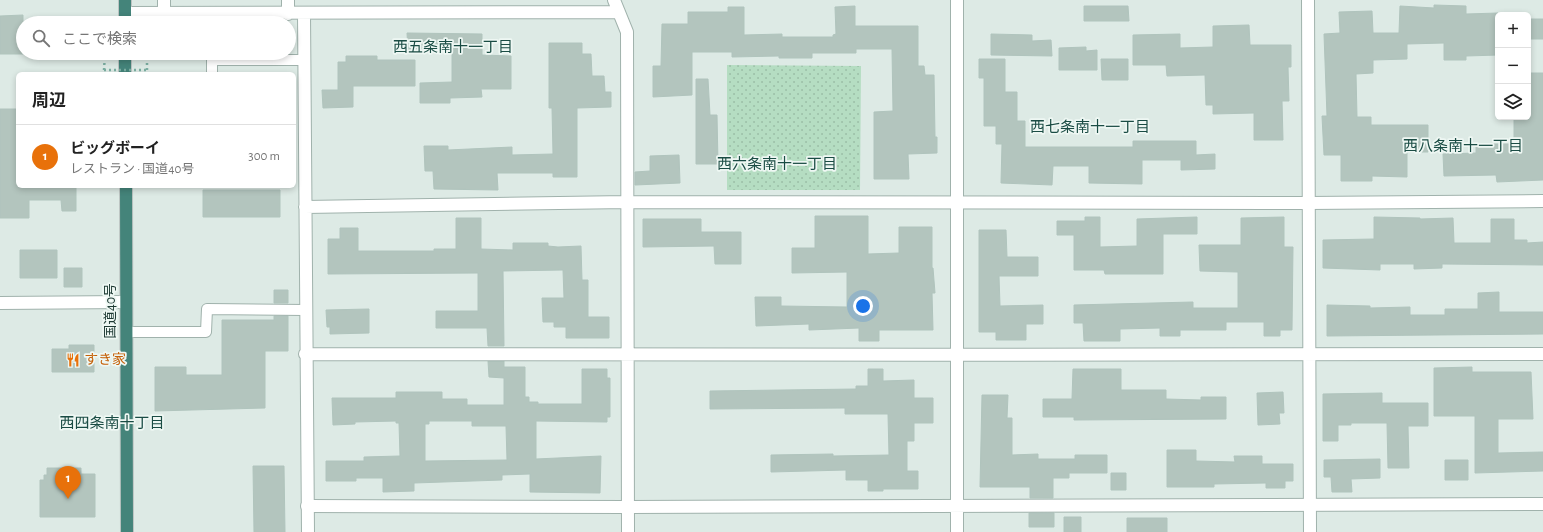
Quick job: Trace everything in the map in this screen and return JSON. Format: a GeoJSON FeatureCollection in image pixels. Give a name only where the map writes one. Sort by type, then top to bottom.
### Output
{"type":"FeatureCollection","features":[{"type":"Feature","properties":{"kind":"highway"},"geometry":{"type":"LineString","coordinates":[[125,0],[125,16]]}},
{"type":"Feature","properties":{"kind":"highway"},"geometry":{"type":"LineString","coordinates":[[125,60],[125,72]]}},
{"type":"Feature","properties":{"kind":"highway","name":"国道40号"},"geometry":{"type":"LineString","coordinates":[[126,188],[127,532]]}},
{"type":"Feature","properties":{"kind":"street"},"geometry":{"type":"LineString","coordinates":[[164,0],[164,13]]}},
{"type":"Feature","properties":{"kind":"street"},"geometry":{"type":"LineString","coordinates":[[288,0],[288,14]]}},
{"type":"Feature","properties":{"kind":"street"},"geometry":{"type":"LineString","coordinates":[[614,0],[627,32],[628,532]]}},
{"type":"Feature","properties":{"kind":"street"},"geometry":{"type":"LineString","coordinates":[[957,0],[959,355],[957,532]]}},
{"type":"Feature","properties":{"kind":"street"},"geometry":{"type":"LineString","coordinates":[[1308,0],[1310,532]]}},
{"type":"Feature","properties":{"kind":"street"},"geometry":{"type":"LineString","coordinates":[[141,16],[164,13],[304,14],[619,12]]}},
{"type":"Feature","properties":{"kind":"street"},"geometry":{"type":"LineString","coordinates":[[304,14],[305,354],[308,532]]}},
{"type":"Feature","properties":{"kind":"street"},"geometry":{"type":"LineString","coordinates":[[305,208],[627,202],[958,204],[1543,201]]}},
{"type":"Feature","properties":{"kind":"street"},"geometry":{"type":"LineString","coordinates":[[0,303],[126,302]]}},
{"type":"Feature","properties":{"kind":"street"},"geometry":{"type":"LineString","coordinates":[[305,354],[628,353],[1310,356],[1543,354]]}},
{"type":"Feature","properties":{"kind":"street"},"geometry":{"type":"LineString","coordinates":[[307,506],[628,507],[1543,504]]}},
{"type":"Feature","properties":{"kind":"lane"},"geometry":{"type":"LineString","coordinates":[[212,72],[212,60],[305,60]]}},
{"type":"Feature","properties":{"kind":"lane"},"geometry":{"type":"LineString","coordinates":[[126,332],[206,332],[207,310],[305,310]]}},
{"type":"Feature","properties":{"kind":"path"},"geometry":{"type":"LineString","coordinates":[[104,60],[104,70],[147,70],[147,60]]}},
{"type":"Feature","properties":{"kind":"green space"},"geometry":{"type":"Polygon","coordinates":[[[727,65],[861,66],[860,190],[727,190],[727,65]]]}},
{"type":"Feature","properties":{"kind":"building"},"geometry":{"type":"Polygon","coordinates":[[[1434,5],[1466,6],[1466,14],[1495,13],[1495,55],[1466,56],[1466,60],[1444,60],[1444,43],[1407,44],[1407,59],[1373,60],[1373,73],[1356,74],[1357,117],[1371,117],[1371,125],[1428,125],[1428,152],[1407,152],[1407,177],[1372,176],[1372,181],[1341,181],[1341,155],[1324,155],[1322,116],[1327,116],[1324,34],[1340,33],[1339,12],[1372,11],[1373,33],[1399,33],[1400,6],[1434,8],[1434,5]]]}},
{"type":"Feature","properties":{"kind":"building"},"geometry":{"type":"Polygon","coordinates":[[[855,6],[855,26],[918,26],[918,66],[924,66],[925,75],[934,75],[935,137],[937,137],[937,153],[908,154],[909,179],[874,179],[874,112],[893,111],[892,49],[856,49],[856,53],[812,53],[812,58],[779,58],[779,56],[732,57],[732,52],[692,52],[692,95],[653,97],[653,66],[661,66],[662,24],[688,24],[688,12],[728,12],[728,7],[744,7],[744,35],[782,34],[782,37],[833,37],[833,35],[836,34],[835,7],[855,6]]]}},
{"type":"Feature","properties":{"kind":"building"},"geometry":{"type":"Polygon","coordinates":[[[1084,6],[1128,6],[1129,21],[1084,21],[1084,6]]]}},
{"type":"Feature","properties":{"kind":"building"},"geometry":{"type":"Polygon","coordinates":[[[23,15],[16,16],[16,54],[0,54],[0,16],[23,15]]]}},
{"type":"Feature","properties":{"kind":"building"},"geometry":{"type":"Polygon","coordinates":[[[1531,19],[1543,19],[1543,39],[1531,39],[1531,19]]]}},
{"type":"Feature","properties":{"kind":"building"},"geometry":{"type":"Polygon","coordinates":[[[1249,25],[1250,45],[1291,45],[1291,67],[1288,67],[1289,101],[1282,101],[1283,140],[1254,140],[1254,113],[1213,114],[1213,105],[1206,105],[1205,75],[1167,76],[1166,65],[1133,65],[1133,35],[1180,34],[1180,48],[1213,47],[1213,26],[1249,25]]]}},
{"type":"Feature","properties":{"kind":"building"},"geometry":{"type":"Polygon","coordinates":[[[407,33],[482,34],[482,55],[511,56],[511,89],[481,89],[482,97],[450,98],[450,103],[420,103],[420,83],[452,82],[452,51],[408,51],[407,33]]]}},
{"type":"Feature","properties":{"kind":"building"},"geometry":{"type":"Polygon","coordinates":[[[991,34],[1032,35],[1032,41],[1051,40],[1052,56],[991,55],[991,34]]]}},
{"type":"Feature","properties":{"kind":"building"},"geometry":{"type":"Polygon","coordinates":[[[549,43],[582,43],[582,54],[591,54],[592,76],[604,76],[605,92],[611,92],[611,107],[577,108],[577,177],[553,177],[553,173],[497,173],[498,190],[434,189],[433,171],[425,171],[424,146],[448,146],[448,150],[512,147],[512,155],[553,154],[552,108],[549,108],[549,43]]]}},
{"type":"Feature","properties":{"kind":"building"},"geometry":{"type":"Polygon","coordinates":[[[1086,47],[1086,51],[1097,50],[1097,70],[1059,70],[1059,48],[1086,47]]]}},
{"type":"Feature","properties":{"kind":"building"},"geometry":{"type":"Polygon","coordinates":[[[346,56],[377,56],[377,60],[415,60],[415,86],[353,86],[353,107],[323,108],[322,90],[338,90],[338,62],[346,62],[346,56]]]}},
{"type":"Feature","properties":{"kind":"building"},"geometry":{"type":"Polygon","coordinates":[[[979,59],[1005,59],[1005,92],[1017,92],[1017,121],[1025,121],[1025,147],[1133,147],[1133,141],[1196,141],[1196,155],[1215,154],[1215,169],[1181,170],[1181,160],[1142,160],[1142,184],[1089,183],[1089,166],[1053,166],[1052,185],[1001,183],[1002,144],[996,144],[996,126],[984,126],[984,78],[979,78],[979,59]]]}},
{"type":"Feature","properties":{"kind":"building"},"geometry":{"type":"Polygon","coordinates":[[[1101,59],[1128,59],[1128,80],[1102,80],[1101,59]]]}},
{"type":"Feature","properties":{"kind":"building"},"geometry":{"type":"Polygon","coordinates":[[[1531,73],[1543,73],[1543,180],[1497,182],[1496,175],[1444,176],[1443,154],[1476,153],[1476,144],[1514,144],[1514,120],[1531,120],[1531,73]]]}},
{"type":"Feature","properties":{"kind":"building"},"geometry":{"type":"Polygon","coordinates":[[[696,79],[708,79],[710,115],[717,115],[718,164],[696,164],[696,79]]]}},
{"type":"Feature","properties":{"kind":"building"},"geometry":{"type":"Polygon","coordinates":[[[0,109],[16,109],[16,188],[76,188],[76,211],[62,211],[61,200],[29,200],[29,218],[0,218],[0,109]]]}},
{"type":"Feature","properties":{"kind":"building"},"geometry":{"type":"Polygon","coordinates":[[[679,155],[680,183],[635,185],[635,172],[650,171],[650,156],[679,155]]]}},
{"type":"Feature","properties":{"kind":"building"},"geometry":{"type":"Polygon","coordinates":[[[203,190],[280,190],[280,217],[203,217],[203,190]]]}},
{"type":"Feature","properties":{"kind":"building"},"geometry":{"type":"Polygon","coordinates":[[[815,216],[868,216],[868,254],[899,253],[899,227],[932,227],[932,268],[935,293],[932,293],[933,330],[879,330],[879,341],[859,341],[859,328],[809,330],[809,324],[756,326],[755,297],[781,297],[781,306],[847,307],[847,272],[792,273],[792,248],[815,248],[815,216]]]}},
{"type":"Feature","properties":{"kind":"building"},"geometry":{"type":"Polygon","coordinates":[[[1085,217],[1100,217],[1100,247],[1137,246],[1137,219],[1197,217],[1197,234],[1163,234],[1163,274],[1105,274],[1104,270],[1074,270],[1074,235],[1057,235],[1057,221],[1085,221],[1085,217]]]}},
{"type":"Feature","properties":{"kind":"building"},"geometry":{"type":"Polygon","coordinates":[[[1284,217],[1284,247],[1293,247],[1292,330],[1280,330],[1280,336],[1264,336],[1264,322],[1226,322],[1226,330],[1180,330],[1180,336],[1160,336],[1160,328],[1120,329],[1120,341],[1084,341],[1083,323],[1074,323],[1074,305],[1193,302],[1193,308],[1238,308],[1238,272],[1200,271],[1199,245],[1241,245],[1241,218],[1284,217]]]}},
{"type":"Feature","properties":{"kind":"building"},"geometry":{"type":"Polygon","coordinates":[[[1374,217],[1420,219],[1453,218],[1454,243],[1491,243],[1491,219],[1514,219],[1514,240],[1527,240],[1527,243],[1543,242],[1543,265],[1442,264],[1442,268],[1414,269],[1414,264],[1380,264],[1380,270],[1323,268],[1323,240],[1374,239],[1374,217]]]}},
{"type":"Feature","properties":{"kind":"building"},"geometry":{"type":"Polygon","coordinates":[[[456,218],[481,218],[481,249],[513,250],[513,243],[548,243],[548,246],[558,247],[581,246],[582,280],[588,280],[588,317],[609,317],[609,338],[566,338],[566,327],[554,327],[554,322],[543,322],[542,298],[564,298],[563,270],[503,271],[504,346],[488,346],[487,328],[436,328],[436,311],[478,311],[478,273],[328,274],[328,239],[340,239],[340,228],[358,228],[358,251],[434,251],[434,249],[456,249],[456,218]]]}},
{"type":"Feature","properties":{"kind":"building"},"geometry":{"type":"Polygon","coordinates":[[[643,219],[701,219],[701,232],[741,232],[741,264],[715,264],[714,246],[643,247],[643,219]]]}},
{"type":"Feature","properties":{"kind":"building"},"geometry":{"type":"Polygon","coordinates":[[[979,230],[1006,230],[1007,257],[1038,257],[1038,276],[999,276],[1000,306],[1043,305],[1043,324],[1026,324],[1026,340],[996,340],[996,332],[979,332],[979,230]]]}},
{"type":"Feature","properties":{"kind":"building"},"geometry":{"type":"Polygon","coordinates":[[[20,250],[57,250],[57,278],[20,278],[20,250]]]}},
{"type":"Feature","properties":{"kind":"building"},"geometry":{"type":"Polygon","coordinates":[[[64,268],[82,268],[82,287],[64,287],[64,268]]]}},
{"type":"Feature","properties":{"kind":"building"},"geometry":{"type":"Polygon","coordinates":[[[274,290],[288,290],[288,303],[274,303],[274,290]]]}},
{"type":"Feature","properties":{"kind":"building"},"geometry":{"type":"Polygon","coordinates":[[[1499,292],[1499,312],[1543,312],[1543,334],[1327,336],[1327,305],[1370,306],[1370,308],[1410,307],[1410,315],[1445,315],[1445,309],[1478,309],[1478,293],[1499,292]]]}},
{"type":"Feature","properties":{"kind":"building"},"geometry":{"type":"Polygon","coordinates":[[[369,309],[369,333],[330,334],[330,327],[327,327],[326,310],[369,309]]]}},
{"type":"Feature","properties":{"kind":"building"},"geometry":{"type":"Polygon","coordinates":[[[274,316],[288,316],[288,351],[265,351],[265,408],[155,411],[155,367],[186,367],[186,375],[222,375],[222,320],[274,320],[274,316]]]}},
{"type":"Feature","properties":{"kind":"building","name":"すき家"},"geometry":{"type":"Polygon","coordinates":[[[69,345],[94,345],[94,372],[52,372],[52,349],[69,349],[69,345]]]}},
{"type":"Feature","properties":{"kind":"building"},"geometry":{"type":"Polygon","coordinates":[[[488,361],[504,361],[504,367],[525,367],[525,397],[529,397],[529,402],[538,402],[538,404],[582,404],[582,369],[607,369],[607,378],[610,378],[610,417],[607,417],[607,422],[536,421],[536,459],[601,456],[600,493],[530,492],[530,474],[502,475],[502,480],[414,483],[414,491],[383,492],[383,478],[356,478],[356,481],[326,481],[326,461],[364,461],[364,457],[400,456],[399,423],[396,423],[396,421],[355,422],[355,424],[333,425],[332,398],[396,398],[396,392],[442,392],[442,399],[467,399],[467,405],[504,405],[504,378],[489,377],[488,361]],[[429,421],[429,424],[425,424],[425,461],[507,460],[506,426],[472,426],[472,421],[429,421]]]}},
{"type":"Feature","properties":{"kind":"building"},"geometry":{"type":"Polygon","coordinates":[[[1472,367],[1472,372],[1531,372],[1533,419],[1498,419],[1498,453],[1543,452],[1543,471],[1475,473],[1475,416],[1434,416],[1434,368],[1472,367]]]}},
{"type":"Feature","properties":{"kind":"building"},"geometry":{"type":"Polygon","coordinates":[[[868,369],[883,369],[883,381],[914,380],[914,398],[933,398],[933,423],[914,423],[914,441],[907,441],[907,471],[918,471],[918,489],[883,489],[883,491],[868,491],[868,480],[846,480],[846,470],[771,472],[771,455],[889,455],[888,414],[845,414],[845,408],[710,409],[710,391],[856,389],[856,386],[868,386],[868,369]]]}},
{"type":"Feature","properties":{"kind":"building"},"geometry":{"type":"Polygon","coordinates":[[[1073,369],[1121,369],[1121,390],[1166,390],[1166,399],[1201,400],[1201,397],[1226,397],[1226,419],[1074,420],[1074,417],[1043,417],[1043,399],[1072,399],[1073,369]]]}},
{"type":"Feature","properties":{"kind":"building"},"geometry":{"type":"Polygon","coordinates":[[[1283,392],[1284,413],[1279,413],[1280,424],[1258,425],[1257,393],[1283,392]]]}},
{"type":"Feature","properties":{"kind":"building"},"geometry":{"type":"Polygon","coordinates":[[[1382,393],[1382,403],[1428,403],[1428,426],[1408,426],[1409,468],[1388,468],[1387,423],[1351,423],[1351,425],[1338,425],[1338,441],[1323,441],[1323,394],[1382,393]]]}},
{"type":"Feature","properties":{"kind":"building"},"geometry":{"type":"Polygon","coordinates":[[[982,395],[1008,395],[1007,418],[1012,418],[1012,455],[1038,454],[1038,459],[1075,459],[1075,455],[1107,455],[1107,473],[1069,473],[1069,478],[1053,478],[1053,498],[1030,498],[1030,487],[980,487],[982,395]]]}},
{"type":"Feature","properties":{"kind":"building"},"geometry":{"type":"Polygon","coordinates":[[[1167,450],[1196,450],[1196,461],[1235,462],[1234,456],[1262,456],[1262,464],[1293,464],[1293,481],[1285,481],[1285,488],[1266,488],[1266,483],[1214,484],[1214,487],[1167,487],[1167,450]]]}},
{"type":"Feature","properties":{"kind":"building"},"geometry":{"type":"Polygon","coordinates":[[[1380,459],[1380,478],[1351,479],[1352,492],[1332,492],[1331,477],[1324,477],[1324,460],[1380,459]]]}},
{"type":"Feature","properties":{"kind":"building"},"geometry":{"type":"Polygon","coordinates":[[[1445,460],[1468,460],[1468,480],[1445,480],[1445,460]]]}},
{"type":"Feature","properties":{"kind":"building"},"geometry":{"type":"Polygon","coordinates":[[[253,466],[284,466],[285,532],[254,532],[253,466]]]}},
{"type":"Feature","properties":{"kind":"building"},"geometry":{"type":"Polygon","coordinates":[[[47,468],[81,468],[81,474],[95,474],[95,517],[40,517],[40,480],[44,480],[44,475],[47,475],[47,468]]]}},
{"type":"Feature","properties":{"kind":"building"},"geometry":{"type":"Polygon","coordinates":[[[1111,473],[1126,473],[1126,490],[1111,490],[1111,473]]]}},
{"type":"Feature","properties":{"kind":"building"},"geometry":{"type":"Polygon","coordinates":[[[1029,513],[1054,513],[1054,527],[1029,527],[1029,513]]]}},
{"type":"Feature","properties":{"kind":"building"},"geometry":{"type":"Polygon","coordinates":[[[1064,517],[1081,517],[1081,532],[1064,532],[1064,517]]]}},
{"type":"Feature","properties":{"kind":"building"},"geometry":{"type":"Polygon","coordinates":[[[1127,518],[1167,518],[1167,532],[1127,532],[1127,518]]]}},
{"type":"Feature","properties":{"kind":"place","name":"すき家"},"geometry":{"type":"Point","coordinates":[73,360]}},
{"type":"Feature","properties":{"kind":"place","name":"ビッグボーイ"},"geometry":{"type":"Point","coordinates":[68,499]}},
{"type":"Feature","properties":{"kind":"district","name":"西五条南十一丁目"},"geometry":{"type":"Point","coordinates":[453,47]}},
{"type":"Feature","properties":{"kind":"district","name":"西七条南十一丁目"},"geometry":{"type":"Point","coordinates":[1090,127]}},
{"type":"Feature","properties":{"kind":"district","name":"西八条南十一丁目"},"geometry":{"type":"Point","coordinates":[1463,146]}},
{"type":"Feature","properties":{"kind":"district","name":"西六条南十一丁目"},"geometry":{"type":"Point","coordinates":[777,164]}},
{"type":"Feature","properties":{"kind":"district","name":"西四条南十丁目"},"geometry":{"type":"Point","coordinates":[112,423]}}]}
